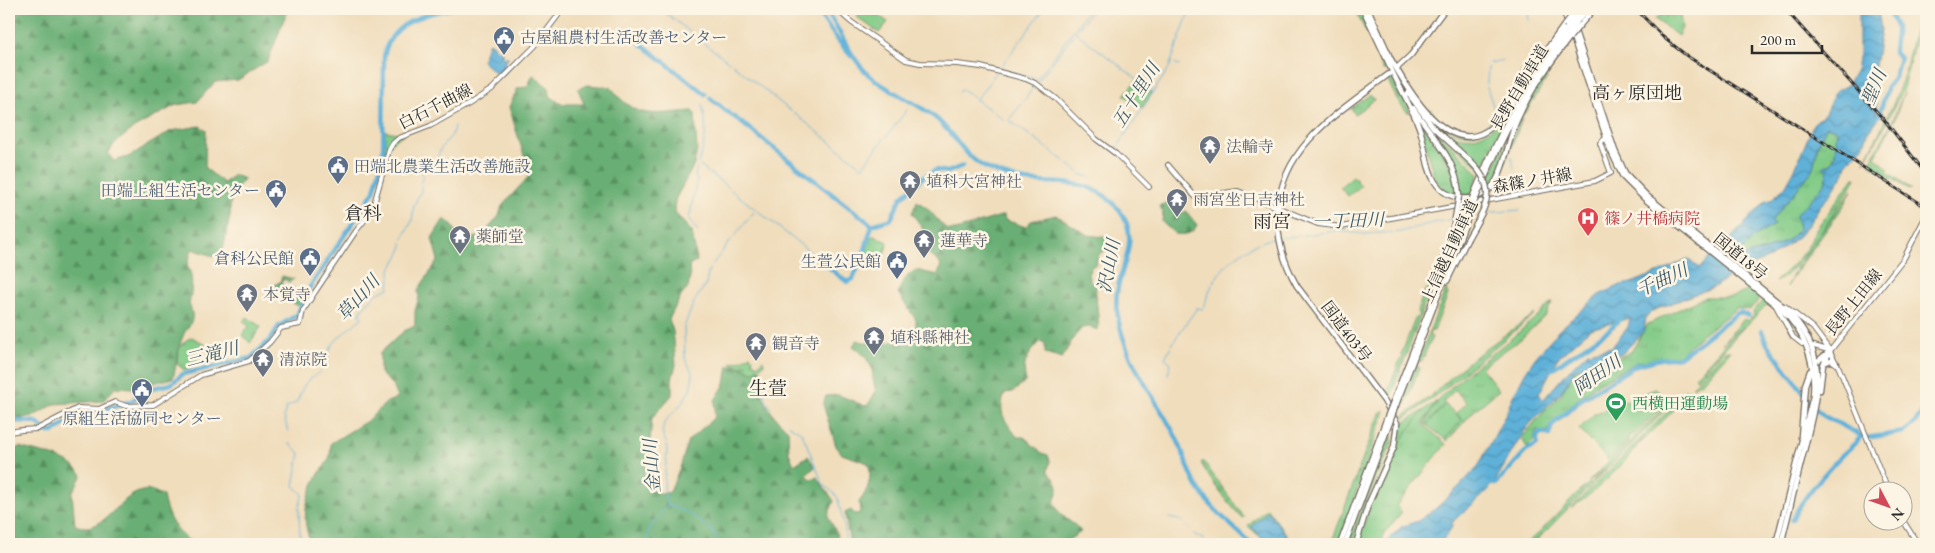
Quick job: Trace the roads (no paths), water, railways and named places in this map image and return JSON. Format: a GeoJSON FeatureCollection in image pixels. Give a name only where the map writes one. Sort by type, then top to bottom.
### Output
{"type":"FeatureCollection","features":[{"type":"Feature","properties":{"kind":"highway","name":"上信越自動車道"},"geometry":{"type":"LineString","coordinates":[[1363,9],[1410,104],[1452,165],[1458,183],[1459,196],[1454,224],[1439,287],[1411,360]]}},
{"type":"Feature","properties":{"kind":"highway","name":"上信越自動車道"},"geometry":{"type":"LineString","coordinates":[[1345,544],[1394,403],[1439,287],[1483,213],[1488,196],[1484,176],[1440,133],[1416,106],[1403,85],[1368,9]]}},
{"type":"Feature","properties":{"kind":"highway"},"geometry":{"type":"LineString","coordinates":[[1398,66],[1411,55],[1445,9]]}},
{"type":"Feature","properties":{"kind":"highway","name":"国道18号"},"geometry":{"type":"LineString","coordinates":[[1563,9],[1608,136]]}},
{"type":"Feature","properties":{"kind":"highway","name":"国道18号"},"geometry":{"type":"LineString","coordinates":[[1567,9],[1589,74],[1599,117],[1625,173],[1646,198],[1794,318],[1810,343],[1817,374],[1816,399],[1776,544]]}},
{"type":"Feature","properties":{"kind":"highway","name":"長野自動車道"},"geometry":{"type":"LineString","coordinates":[[1543,63],[1583,9]]}},
{"type":"Feature","properties":{"kind":"highway","name":"長野自動車道"},"geometry":{"type":"LineString","coordinates":[[1577,16],[1588,9]]}},
{"type":"Feature","properties":{"kind":"highway"},"geometry":{"type":"LineString","coordinates":[[1388,54],[1411,93],[1427,112],[1447,130],[1462,136],[1477,135],[1495,125],[1536,74],[1577,16],[1593,9]]}},
{"type":"Feature","properties":{"kind":"highway"},"geometry":{"type":"LineString","coordinates":[[1388,62],[1418,126],[1433,179],[1446,193],[1466,199],[1479,196],[1495,183],[1513,128],[1529,96],[1536,74],[1543,63]]}},
{"type":"Feature","properties":{"kind":"highway","name":"国道403号"},"geometry":{"type":"LineString","coordinates":[[1356,544],[1368,505],[1394,448],[1397,424],[1386,404],[1297,286],[1286,266],[1279,238],[1278,207],[1282,186],[1294,158],[1315,134],[1389,74]]}},
{"type":"Feature","properties":{"kind":"highway","name":"長野自動車道"},"geometry":{"type":"LineString","coordinates":[[1480,183],[1509,111],[1536,74]]}},
{"type":"Feature","properties":{"kind":"highway","name":"長野自動車道"},"geometry":{"type":"LineString","coordinates":[[1480,183],[1536,74]]}},
{"type":"Feature","properties":{"kind":"highway"},"geometry":{"type":"LineString","coordinates":[[1477,191],[1529,96]]}},
{"type":"Feature","properties":{"kind":"highway","name":"上信越自動車道"},"geometry":{"type":"LineString","coordinates":[[1443,267],[1480,183]]}},
{"type":"Feature","properties":{"kind":"highway","name":"上信越自動車道"},"geometry":{"type":"LineString","coordinates":[[1455,258],[1464,222]]}},
{"type":"Feature","properties":{"kind":"highway"},"geometry":{"type":"LineString","coordinates":[[1819,360],[1830,351]]}},
{"type":"Feature","properties":{"kind":"highway"},"geometry":{"type":"LineString","coordinates":[[1816,399],[1824,363],[1830,351]]}},
{"type":"Feature","properties":{"kind":"highway"},"geometry":{"type":"LineString","coordinates":[[1824,363],[1830,360],[1837,364]]}},
{"type":"Feature","properties":{"kind":"highway"},"geometry":{"type":"LineString","coordinates":[[1803,447],[1805,387],[1810,371]]}},
{"type":"Feature","properties":{"kind":"highway"},"geometry":{"type":"LineString","coordinates":[[1803,447],[1813,412]]}},
{"type":"Feature","properties":{"kind":"highway","name":"上信越自動車道"},"geometry":{"type":"LineString","coordinates":[[1340,544],[1388,421]]}},
{"type":"Feature","properties":{"kind":"highway","name":"国道18号"},"geometry":{"type":"LineString","coordinates":[[1781,544],[1803,447]]}},
{"type":"Feature","properties":{"kind":"main road","name":"白石千曲線"},"geometry":{"type":"LineString","coordinates":[[9,432],[42,427],[78,408],[99,409],[117,402],[122,405],[153,405],[201,375],[249,362],[270,342],[281,328],[300,324],[303,311],[315,292],[356,231],[372,211],[393,144],[399,138],[430,126],[492,89],[536,46],[563,9]]}},
{"type":"Feature","properties":{"kind":"main road"},"geometry":{"type":"LineString","coordinates":[[836,9],[851,22],[906,60],[981,68],[1036,83],[1052,95],[1096,139],[1114,152],[1149,187]]}},
{"type":"Feature","properties":{"kind":"main road","name":"森篠ノ井線"},"geometry":{"type":"LineString","coordinates":[[1168,165],[1198,201],[1218,194],[1238,191],[1318,224],[1341,227],[1601,179],[1611,173],[1600,143],[1608,136]]}},
{"type":"Feature","properties":{"kind":"main road","name":"長野上田線"},"geometry":{"type":"LineString","coordinates":[[1884,480],[1866,433],[1830,351],[1904,258],[1926,216]]}},
{"type":"Feature","properties":{"kind":"main road"},"geometry":{"type":"LineString","coordinates":[[1773,300],[1793,337],[1802,344]]}},
{"type":"Feature","properties":{"kind":"main road"},"geometry":{"type":"LineString","coordinates":[[1773,300],[1808,324],[1824,341],[1830,351]]}},
{"type":"Feature","properties":{"kind":"main road"},"geometry":{"type":"LineString","coordinates":[[1814,346],[1822,346],[1830,351]]}},
{"type":"Feature","properties":{"kind":"main road"},"geometry":{"type":"LineString","coordinates":[[1909,530],[1918,544]]}},
{"type":"Feature","properties":{"kind":"water"},"geometry":{"type":"Polygon","coordinates":[[[1859,9],[1878,9],[1881,30],[1874,72],[1877,120],[1868,133],[1863,147],[1847,163],[1845,172],[1831,194],[1799,236],[1770,258],[1751,265],[1732,266],[1727,278],[1716,286],[1652,311],[1646,317],[1644,331],[1623,353],[1594,365],[1575,369],[1559,395],[1529,425],[1493,484],[1484,495],[1452,523],[1452,527],[1444,539],[1436,544],[1384,544],[1401,527],[1418,521],[1435,509],[1479,465],[1525,373],[1559,330],[1599,295],[1621,285],[1665,270],[1687,259],[1700,268],[1719,246],[1731,238],[1766,201],[1771,200],[1785,187],[1794,171],[1814,123],[1825,114],[1834,93],[1847,85],[1856,70],[1859,54],[1859,9]],[[1827,126],[1817,146],[1812,171],[1771,221],[1774,225],[1755,237],[1738,254],[1741,257],[1782,243],[1789,239],[1799,227],[1797,213],[1825,183],[1828,169],[1823,168],[1825,165],[1830,165],[1835,156],[1837,130],[1827,126]],[[1630,318],[1590,329],[1557,359],[1539,394],[1543,400],[1569,370],[1588,352],[1612,347],[1628,327],[1630,318]]]}},
{"type":"Feature","properties":{"kind":"water"},"geometry":{"type":"Polygon","coordinates":[[[489,42],[495,49],[503,53],[501,56],[505,59],[507,56],[509,58],[505,62],[499,76],[482,61],[489,42]]]}},
{"type":"Feature","properties":{"kind":"water"},"geometry":{"type":"Polygon","coordinates":[[[1268,511],[1288,537],[1279,544],[1269,544],[1251,527],[1268,511]]]}},
{"type":"Feature","properties":{"kind":"waterway","name":"三滝川"},"geometry":{"type":"LineString","coordinates":[[9,428],[16,421],[36,422],[47,432],[53,432],[82,413],[101,411],[131,401],[152,388],[171,384],[183,374],[251,358],[269,341],[279,326],[297,315],[310,287],[374,191],[383,156],[384,57],[392,36],[408,22],[429,14],[451,9]]}},
{"type":"Feature","properties":{"kind":"waterway"},"geometry":{"type":"LineString","coordinates":[[661,9],[709,47]]}},
{"type":"Feature","properties":{"kind":"waterway","name":"三滝川"},"geometry":{"type":"LineString","coordinates":[[816,9],[851,56]]}},
{"type":"Feature","properties":{"kind":"waterway","name":"沢山川"},"geometry":{"type":"LineString","coordinates":[[825,9],[856,60],[869,75],[877,82],[930,113],[972,158],[986,168],[1021,180],[1076,184],[1087,187],[1109,199],[1119,210],[1126,223],[1129,235],[1129,247],[1116,297],[1117,311],[1126,346],[1141,377],[1176,437],[1191,474],[1202,494],[1251,544]]}},
{"type":"Feature","properties":{"kind":"waterway"},"geometry":{"type":"LineString","coordinates":[[1044,9],[999,69],[1037,79],[1089,9]]}},
{"type":"Feature","properties":{"kind":"waterway"},"geometry":{"type":"LineString","coordinates":[[1093,9],[1075,32],[1153,91]]}},
{"type":"Feature","properties":{"kind":"waterway","name":"五十里川"},"geometry":{"type":"LineString","coordinates":[[1115,151],[1169,68],[1190,9]]}},
{"type":"Feature","properties":{"kind":"waterway","name":"一丁田川"},"geometry":{"type":"LineString","coordinates":[[1527,9],[1529,21]]}},
{"type":"Feature","properties":{"kind":"waterway","name":"聖川"},"geometry":{"type":"LineString","coordinates":[[1873,120],[1879,115],[1888,86],[1894,78],[1900,58],[1894,52],[1896,28],[1890,16],[1892,9]]}},
{"type":"Feature","properties":{"kind":"waterway"},"geometry":{"type":"LineString","coordinates":[[1051,64],[1073,35]]}},
{"type":"Feature","properties":{"kind":"waterway"},"geometry":{"type":"LineString","coordinates":[[639,42],[705,94]]}},
{"type":"Feature","properties":{"kind":"waterway"},"geometry":{"type":"LineString","coordinates":[[711,48],[729,62]]}},
{"type":"Feature","properties":{"kind":"waterway","name":"一丁田川"},"geometry":{"type":"LineString","coordinates":[[1490,63],[1503,60]]}},
{"type":"Feature","properties":{"kind":"waterway","name":"草山川"},"geometry":{"type":"LineString","coordinates":[[504,75],[514,62]]}},
{"type":"Feature","properties":{"kind":"waterway"},"geometry":{"type":"LineString","coordinates":[[731,63],[792,112]]}},
{"type":"Feature","properties":{"kind":"waterway"},"geometry":{"type":"LineString","coordinates":[[1175,63],[1179,66]]}},
{"type":"Feature","properties":{"kind":"waterway"},"geometry":{"type":"LineString","coordinates":[[1038,81],[1049,67]]}},
{"type":"Feature","properties":{"kind":"waterway","name":"一丁田川"},"geometry":{"type":"LineString","coordinates":[[1487,84],[1488,67]]}},
{"type":"Feature","properties":{"kind":"waterway"},"geometry":{"type":"LineString","coordinates":[[976,100],[996,73]]}},
{"type":"Feature","properties":{"kind":"waterway"},"geometry":{"type":"LineString","coordinates":[[1024,101],[1034,86]]}},
{"type":"Feature","properties":{"kind":"waterway","name":"一丁田川"},"geometry":{"type":"LineString","coordinates":[[1487,87],[1494,109]]}},
{"type":"Feature","properties":{"kind":"waterway"},"geometry":{"type":"LineString","coordinates":[[959,92],[962,89],[1004,120]]}},
{"type":"Feature","properties":{"kind":"waterway"},"geometry":{"type":"LineString","coordinates":[[710,98],[731,115]]}},
{"type":"Feature","properties":{"kind":"waterway"},"geometry":{"type":"LineString","coordinates":[[1022,103],[1009,120],[1064,161]]}},
{"type":"Feature","properties":{"kind":"waterway"},"geometry":{"type":"LineString","coordinates":[[698,164],[705,134],[702,104]]}},
{"type":"Feature","properties":{"kind":"waterway"},"geometry":{"type":"LineString","coordinates":[[886,137],[907,110]]}},
{"type":"Feature","properties":{"kind":"waterway"},"geometry":{"type":"LineString","coordinates":[[794,113],[862,167],[884,139]]}},
{"type":"Feature","properties":{"kind":"waterway"},"geometry":{"type":"LineString","coordinates":[[733,116],[766,142]]}},
{"type":"Feature","properties":{"kind":"waterway","name":"草山川"},"geometry":{"type":"LineString","coordinates":[[421,183],[424,169],[437,159],[441,148],[452,135],[454,126]]}},
{"type":"Feature","properties":{"kind":"waterway"},"geometry":{"type":"LineString","coordinates":[[767,143],[850,208]]}},
{"type":"Feature","properties":{"kind":"waterway","name":"一丁田川"},"geometry":{"type":"LineString","coordinates":[[1511,157],[1514,168]]}},
{"type":"Feature","properties":{"kind":"waterway"},"geometry":{"type":"LineString","coordinates":[[1068,164],[1082,175],[1090,177]]}},
{"type":"Feature","properties":{"kind":"waterway"},"geometry":{"type":"LineString","coordinates":[[700,166],[729,188]]}},
{"type":"Feature","properties":{"kind":"waterway"},"geometry":{"type":"LineString","coordinates":[[853,210],[872,225],[891,219],[901,198],[923,177],[936,170],[948,172],[962,166]]}},
{"type":"Feature","properties":{"kind":"waterway"},"geometry":{"type":"LineString","coordinates":[[697,168],[695,175],[697,180],[689,219],[698,232]]}},
{"type":"Feature","properties":{"kind":"waterway","name":"草山川"},"geometry":{"type":"LineString","coordinates":[[402,240],[412,221],[414,205],[421,191],[421,186]]}},
{"type":"Feature","properties":{"kind":"waterway"},"geometry":{"type":"LineString","coordinates":[[731,190],[814,255]]}},
{"type":"Feature","properties":{"kind":"waterway","name":"一丁田川"},"geometry":{"type":"LineString","coordinates":[[1484,213],[1520,210]]}},
{"type":"Feature","properties":{"kind":"waterway","name":"金山川"},"geometry":{"type":"LineString","coordinates":[[733,238],[754,212]]}},
{"type":"Feature","properties":{"kind":"waterway","name":"一丁田川"},"geometry":{"type":"LineString","coordinates":[[1471,215],[1480,214]]}},
{"type":"Feature","properties":{"kind":"waterway","name":"一丁田川"},"geometry":{"type":"LineString","coordinates":[[1282,238],[1336,231],[1364,234],[1400,232],[1453,219]]}},
{"type":"Feature","properties":{"kind":"waterway"},"geometry":{"type":"LineString","coordinates":[[815,256],[847,282],[853,279],[864,253],[872,225]]}},
{"type":"Feature","properties":{"kind":"waterway","name":"一丁田川"},"geometry":{"type":"LineString","coordinates":[[1168,374],[1171,363],[1165,358],[1168,351],[1197,308],[1203,309],[1218,275],[1232,260],[1250,247],[1278,238]]}},
{"type":"Feature","properties":{"kind":"waterway","name":"金山川"},"geometry":{"type":"LineString","coordinates":[[712,265],[731,240]]}},
{"type":"Feature","properties":{"kind":"waterway","name":"草山川"},"geometry":{"type":"LineString","coordinates":[[390,275],[390,271],[402,249],[402,243]]}},
{"type":"Feature","properties":{"kind":"waterway","name":"金山川"},"geometry":{"type":"LineString","coordinates":[[683,401],[690,390],[693,374],[685,358],[684,327],[694,302],[706,284],[709,269]]}},
{"type":"Feature","properties":{"kind":"waterway","name":"草山川"},"geometry":{"type":"LineString","coordinates":[[288,432],[284,416],[286,408],[297,402],[306,383],[319,373],[334,343],[345,331],[362,318],[360,314],[362,308],[378,293],[389,288],[390,277]]}},
{"type":"Feature","properties":{"kind":"waterway","name":"岡田川"},"geometry":{"type":"LineString","coordinates":[[1487,483],[1496,484],[1525,452],[1537,444],[1537,436],[1542,432],[1549,435],[1552,425],[1582,399],[1636,365],[1660,359],[1680,357],[1736,314],[1740,312],[1748,316]]}},
{"type":"Feature","properties":{"kind":"waterway","name":"千曲川"},"geometry":{"type":"LineString","coordinates":[[1549,371],[1609,330],[1621,318]]}},
{"type":"Feature","properties":{"kind":"waterway","name":"岡田川"},"geometry":{"type":"LineString","coordinates":[[1762,331],[1767,344],[1814,407],[1824,416],[1866,438],[1904,432],[1914,424],[1926,406]]}},
{"type":"Feature","properties":{"kind":"waterway"},"geometry":{"type":"LineString","coordinates":[[763,384],[766,400],[771,408]]}},
{"type":"Feature","properties":{"kind":"waterway","name":"金山川"},"geometry":{"type":"LineString","coordinates":[[668,505],[664,493],[667,446],[662,432],[668,418],[682,403]]}},
{"type":"Feature","properties":{"kind":"waterway"},"geometry":{"type":"LineString","coordinates":[[789,425],[802,433],[823,484],[837,496],[845,529],[845,544]]}},
{"type":"Feature","properties":{"kind":"waterway","name":"岡田川"},"geometry":{"type":"LineString","coordinates":[[1792,520],[1813,488],[1861,436]]}},
{"type":"Feature","properties":{"kind":"waterway","name":"草山川"},"geometry":{"type":"LineString","coordinates":[[289,443],[300,453],[294,486],[303,494],[299,507],[300,544]]}},
{"type":"Feature","properties":{"kind":"waterway"},"geometry":{"type":"LineString","coordinates":[[659,515],[667,505]]}},
{"type":"Feature","properties":{"kind":"waterway"},"geometry":{"type":"LineString","coordinates":[[668,505],[690,514],[706,526]]}},
{"type":"Feature","properties":{"kind":"waterway"},"geometry":{"type":"LineString","coordinates":[[645,544],[649,530],[657,518]]}},
{"type":"Feature","properties":{"kind":"waterway"},"geometry":{"type":"LineString","coordinates":[[1169,518],[1179,520]]}},
{"type":"Feature","properties":{"kind":"waterway"},"geometry":{"type":"LineString","coordinates":[[1181,521],[1195,535],[1203,539],[1203,544]]}},
{"type":"Feature","properties":{"kind":"waterway"},"geometry":{"type":"LineString","coordinates":[[709,527],[720,544]]}},
{"type":"Feature","properties":{"kind":"railway"},"geometry":{"type":"LineString","coordinates":[[1636,9],[1663,37],[1687,56],[1926,207]]}},
{"type":"Feature","properties":{"kind":"railway"},"geometry":{"type":"LineString","coordinates":[[1785,9],[1886,122],[1926,174]]}},
{"type":"Feature","properties":{"kind":"place","name":"古屋組農村生活改善センター"},"geometry":{"type":"Point","coordinates":[504,56]}},
{"type":"Feature","properties":{"kind":"place","name":"法輪寺"},"geometry":{"type":"Point","coordinates":[1210,165]}},
{"type":"Feature","properties":{"kind":"place","name":"田端北農業生活改善施設"},"geometry":{"type":"Point","coordinates":[338,185]}},
{"type":"Feature","properties":{"kind":"place","name":"埴科大宮神社"},"geometry":{"type":"Point","coordinates":[910,200]}},
{"type":"Feature","properties":{"kind":"place","name":"田端上組生活センター"},"geometry":{"type":"Point","coordinates":[276,209]}},
{"type":"Feature","properties":{"kind":"place","name":"雨宮坐日吉神社"},"geometry":{"type":"Point","coordinates":[1177,218]}},
{"type":"Feature","properties":{"kind":"place","name":"篠ノ井橋病院"},"geometry":{"type":"Point","coordinates":[1588,237]}},
{"type":"Feature","properties":{"kind":"place","name":"薬師堂"},"geometry":{"type":"Point","coordinates":[460,255]}},
{"type":"Feature","properties":{"kind":"place","name":"蓮華寺"},"geometry":{"type":"Point","coordinates":[924,259]}},
{"type":"Feature","properties":{"kind":"place","name":"倉科公民館"},"geometry":{"type":"Point","coordinates":[310,277]}},
{"type":"Feature","properties":{"kind":"place","name":"生萱公民館"},"geometry":{"type":"Point","coordinates":[897,280]}},
{"type":"Feature","properties":{"kind":"place","name":"本覚寺"},"geometry":{"type":"Point","coordinates":[247,313]}},
{"type":"Feature","properties":{"kind":"place","name":"埴科縣神社"},"geometry":{"type":"Point","coordinates":[874,356]}},
{"type":"Feature","properties":{"kind":"place","name":"観音寺"},"geometry":{"type":"Point","coordinates":[756,362]}},
{"type":"Feature","properties":{"kind":"place","name":"清涼院"},"geometry":{"type":"Point","coordinates":[263,378]}},
{"type":"Feature","properties":{"kind":"place","name":"原組生活協同センター"},"geometry":{"type":"Point","coordinates":[142,408]}},
{"type":"Feature","properties":{"kind":"place","name":"西横田運動場"},"geometry":{"type":"Point","coordinates":[1616,422]}},
{"type":"Feature","properties":{"kind":"district","name":"高ヶ原団地"},"geometry":{"type":"Point","coordinates":[1637,93]}},
{"type":"Feature","properties":{"kind":"district","name":"倉科"},"geometry":{"type":"Point","coordinates":[363,213]}},
{"type":"Feature","properties":{"kind":"district","name":"雨宮"},"geometry":{"type":"Point","coordinates":[1272,221]}},
{"type":"Feature","properties":{"kind":"district","name":"生萱"},"geometry":{"type":"Point","coordinates":[768,388]}}]}
